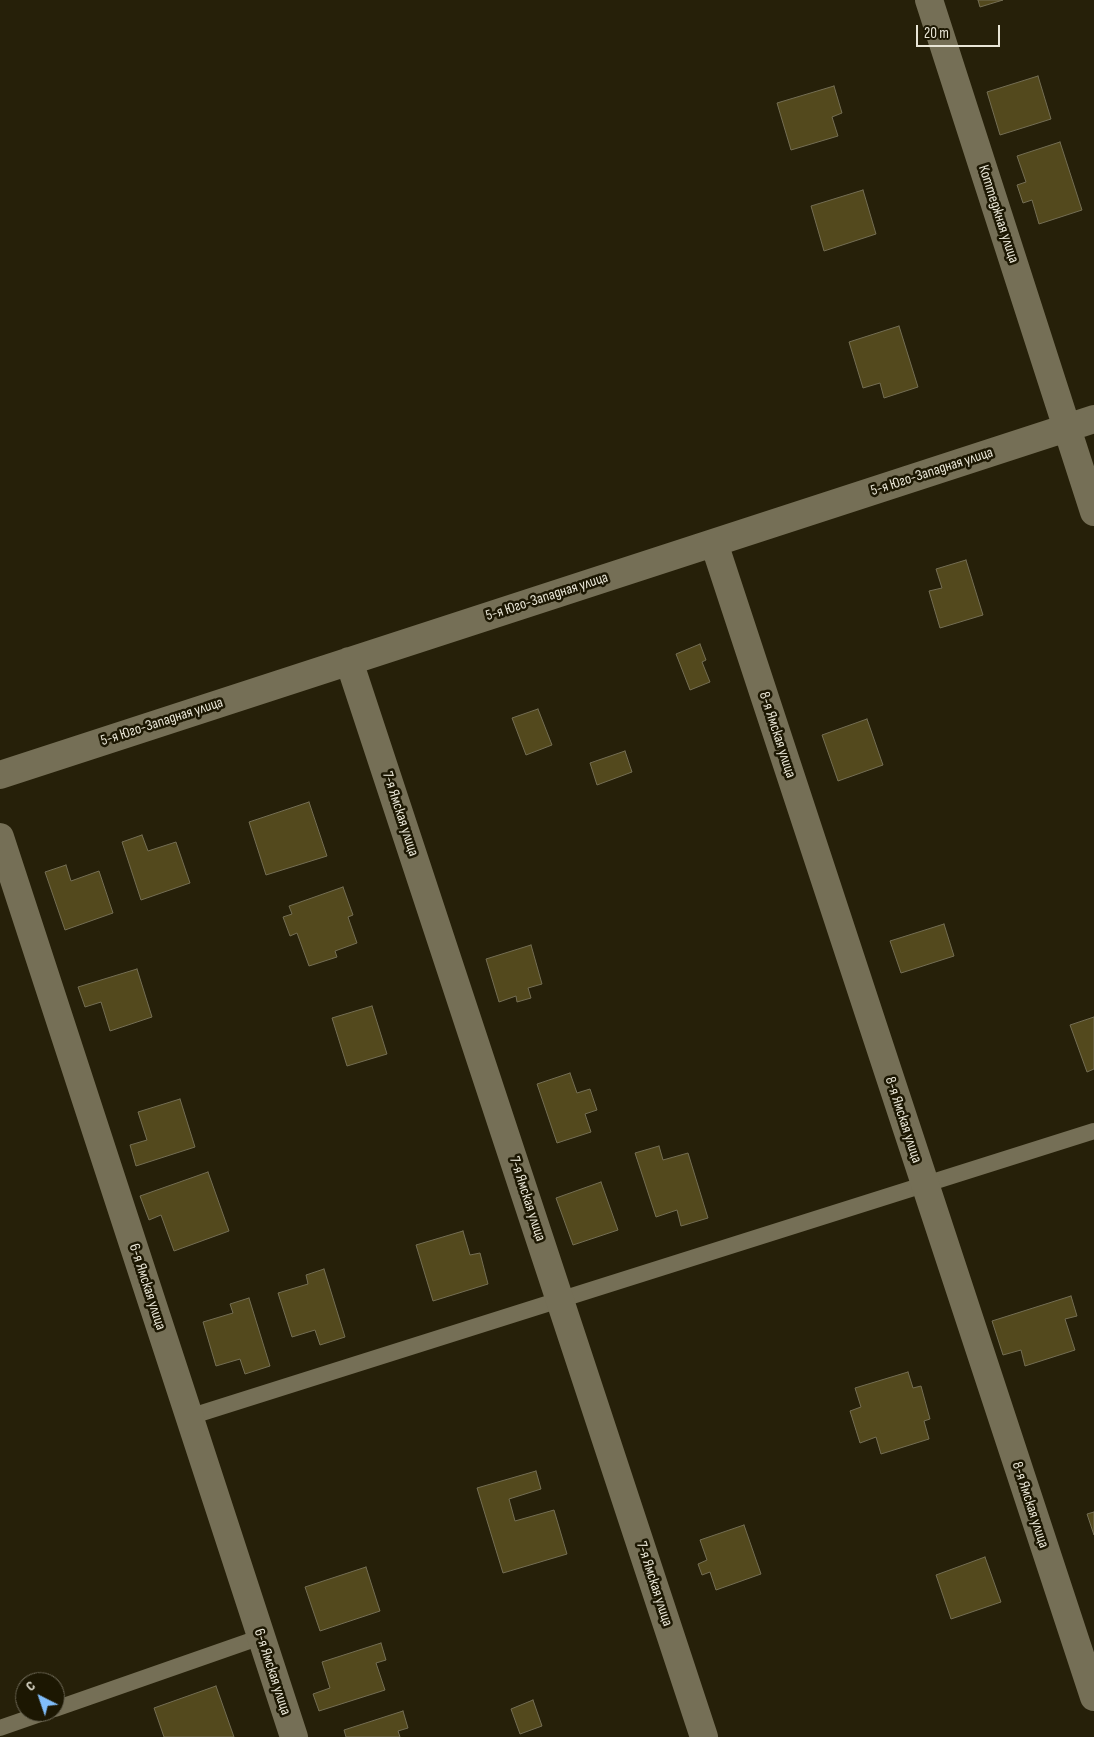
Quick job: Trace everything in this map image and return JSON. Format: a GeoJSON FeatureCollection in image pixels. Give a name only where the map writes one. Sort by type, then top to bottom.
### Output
{"type":"FeatureCollection","features":[{"type":"Feature","properties":{"kind":"street","name":"Коттеджная улица"},"geometry":{"type":"LineString","coordinates":[[929,0],[1094,512]]}},
{"type":"Feature","properties":{"kind":"street","name":"5-я Юго-Западная улица"},"geometry":{"type":"LineString","coordinates":[[0,775],[1094,419]]}},
{"type":"Feature","properties":{"kind":"street","name":"8-я Ямская улица"},"geometry":{"type":"LineString","coordinates":[[714,543],[1094,1697]]}},
{"type":"Feature","properties":{"kind":"street","name":"7-я Ямская улица"},"geometry":{"type":"LineString","coordinates":[[349,661],[704,1737]]}},
{"type":"Feature","properties":{"kind":"street","name":"6-я Ямская улица"},"geometry":{"type":"LineString","coordinates":[[0,837],[294,1737]]}},
{"type":"Feature","properties":{"kind":"lane"},"geometry":{"type":"LineString","coordinates":[[189,1417],[1094,1131]]}},
{"type":"Feature","properties":{"kind":"lane"},"geometry":{"type":"LineString","coordinates":[[65,1706],[261,1637]]}},
{"type":"Feature","properties":{"kind":"lane"},"geometry":{"type":"LineString","coordinates":[[0,1728],[17,1722]]}},
{"type":"Feature","properties":{"kind":"building"},"geometry":{"type":"Polygon","coordinates":[[[978,0],[1003,0],[980,7],[978,0]]]}},
{"type":"Feature","properties":{"kind":"building"},"geometry":{"type":"Polygon","coordinates":[[[1038,76],[1051,119],[1000,135],[987,92],[1038,76]]]}},
{"type":"Feature","properties":{"kind":"building"},"geometry":{"type":"Polygon","coordinates":[[[834,86],[842,113],[832,117],[838,136],[791,150],[777,103],[834,86]]]}},
{"type":"Feature","properties":{"kind":"building"},"geometry":{"type":"Polygon","coordinates":[[[1060,142],[1082,210],[1039,224],[1032,200],[1023,203],[1017,185],[1026,182],[1017,156],[1060,142]]]}},
{"type":"Feature","properties":{"kind":"building"},"geometry":{"type":"Polygon","coordinates":[[[863,190],[876,234],[824,251],[811,206],[863,190]]]}},
{"type":"Feature","properties":{"kind":"building"},"geometry":{"type":"Polygon","coordinates":[[[899,326],[918,387],[884,398],[880,383],[863,388],[849,342],[899,326]]]}},
{"type":"Feature","properties":{"kind":"building"},"geometry":{"type":"Polygon","coordinates":[[[966,560],[983,615],[940,628],[929,591],[942,588],[936,569],[966,560]]]}},
{"type":"Feature","properties":{"kind":"building"},"geometry":{"type":"Polygon","coordinates":[[[700,644],[706,660],[702,662],[710,682],[690,690],[676,654],[700,644]]]}},
{"type":"Feature","properties":{"kind":"building"},"geometry":{"type":"Polygon","coordinates":[[[538,709],[552,745],[526,755],[512,718],[538,709]]]}},
{"type":"Feature","properties":{"kind":"building"},"geometry":{"type":"Polygon","coordinates":[[[867,719],[883,765],[838,781],[822,735],[867,719]]]}},
{"type":"Feature","properties":{"kind":"building"},"geometry":{"type":"Polygon","coordinates":[[[625,751],[632,772],[597,785],[590,763],[625,751]]]}},
{"type":"Feature","properties":{"kind":"building"},"geometry":{"type":"Polygon","coordinates":[[[309,802],[327,856],[266,875],[249,822],[309,802]]]}},
{"type":"Feature","properties":{"kind":"building"},"geometry":{"type":"Polygon","coordinates":[[[142,835],[148,851],[176,842],[190,883],[141,900],[122,842],[142,835]]]}},
{"type":"Feature","properties":{"kind":"building"},"geometry":{"type":"Polygon","coordinates":[[[66,865],[71,881],[99,871],[113,913],[65,930],[45,872],[66,865]]]}},
{"type":"Feature","properties":{"kind":"building"},"geometry":{"type":"Polygon","coordinates":[[[343,887],[353,915],[348,917],[357,943],[335,951],[337,957],[309,966],[297,933],[290,936],[283,917],[292,914],[289,906],[343,887]]]}},
{"type":"Feature","properties":{"kind":"building"},"geometry":{"type":"Polygon","coordinates":[[[944,924],[954,956],[901,973],[890,941],[944,924]]]}},
{"type":"Feature","properties":{"kind":"building"},"geometry":{"type":"Polygon","coordinates":[[[531,945],[542,984],[528,988],[531,998],[517,1002],[516,996],[499,1002],[486,959],[531,945]]]}},
{"type":"Feature","properties":{"kind":"building"},"geometry":{"type":"Polygon","coordinates":[[[137,969],[152,1017],[110,1031],[101,1002],[85,1007],[78,987],[137,969]]]}},
{"type":"Feature","properties":{"kind":"building"},"geometry":{"type":"Polygon","coordinates":[[[372,1006],[387,1054],[347,1066],[332,1018],[372,1006]]]}},
{"type":"Feature","properties":{"kind":"building"},"geometry":{"type":"Polygon","coordinates":[[[1094,1017],[1094,1069],[1087,1072],[1070,1025],[1094,1017]]]}},
{"type":"Feature","properties":{"kind":"building"},"geometry":{"type":"Polygon","coordinates":[[[570,1073],[577,1093],[590,1089],[597,1110],[585,1114],[591,1132],[557,1143],[537,1084],[570,1073]]]}},
{"type":"Feature","properties":{"kind":"building"},"geometry":{"type":"Polygon","coordinates":[[[180,1099],[195,1147],[136,1166],[130,1145],[147,1140],[138,1112],[180,1099]]]}},
{"type":"Feature","properties":{"kind":"building"},"geometry":{"type":"Polygon","coordinates":[[[659,1146],[663,1160],[688,1153],[708,1218],[681,1226],[677,1210],[656,1217],[635,1153],[659,1146]]]}},
{"type":"Feature","properties":{"kind":"building"},"geometry":{"type":"Polygon","coordinates":[[[208,1172],[229,1231],[174,1251],[161,1215],[149,1220],[140,1196],[208,1172]]]}},
{"type":"Feature","properties":{"kind":"building"},"geometry":{"type":"Polygon","coordinates":[[[601,1182],[618,1230],[573,1245],[556,1198],[601,1182]]]}},
{"type":"Feature","properties":{"kind":"building"},"geometry":{"type":"Polygon","coordinates":[[[463,1231],[470,1255],[480,1253],[488,1284],[433,1301],[416,1245],[463,1231]]]}},
{"type":"Feature","properties":{"kind":"building"},"geometry":{"type":"Polygon","coordinates":[[[324,1269],[345,1337],[320,1345],[315,1330],[292,1337],[278,1293],[308,1284],[306,1275],[324,1269]]]}},
{"type":"Feature","properties":{"kind":"building"},"geometry":{"type":"Polygon","coordinates":[[[1071,1296],[1077,1316],[1065,1319],[1075,1350],[1025,1366],[1021,1350],[1003,1355],[992,1321],[1071,1296]]]}},
{"type":"Feature","properties":{"kind":"building"},"geometry":{"type":"Polygon","coordinates":[[[249,1298],[270,1366],[245,1374],[240,1359],[216,1366],[203,1322],[233,1313],[230,1304],[249,1298]]]}},
{"type":"Feature","properties":{"kind":"building"},"geometry":{"type":"Polygon","coordinates":[[[908,1372],[913,1388],[921,1386],[930,1419],[924,1421],[929,1439],[881,1454],[876,1437],[860,1443],[850,1411],[861,1407],[855,1388],[908,1372]]]}},
{"type":"Feature","properties":{"kind":"building"},"geometry":{"type":"Polygon","coordinates":[[[536,1471],[541,1489],[509,1499],[515,1521],[554,1510],[567,1554],[503,1573],[477,1488],[536,1471]]]}},
{"type":"Feature","properties":{"kind":"building"},"geometry":{"type":"Polygon","coordinates":[[[1094,1512],[1094,1535],[1087,1514],[1094,1512]]]}},
{"type":"Feature","properties":{"kind":"building"},"geometry":{"type":"Polygon","coordinates":[[[744,1525],[761,1574],[716,1590],[710,1572],[702,1575],[698,1564],[707,1560],[700,1540],[744,1525]]]}},
{"type":"Feature","properties":{"kind":"building"},"geometry":{"type":"Polygon","coordinates":[[[985,1557],[1001,1602],[951,1619],[936,1575],[985,1557]]]}},
{"type":"Feature","properties":{"kind":"building"},"geometry":{"type":"Polygon","coordinates":[[[366,1567],[380,1611],[320,1631],[305,1587],[366,1567]]]}},
{"type":"Feature","properties":{"kind":"building"},"geometry":{"type":"Polygon","coordinates":[[[381,1643],[386,1660],[376,1663],[385,1690],[319,1711],[313,1694],[330,1688],[322,1662],[381,1643]]]}},
{"type":"Feature","properties":{"kind":"building"},"geometry":{"type":"Polygon","coordinates":[[[216,1686],[234,1737],[164,1737],[154,1708],[216,1686]]]}},
{"type":"Feature","properties":{"kind":"building"},"geometry":{"type":"Polygon","coordinates":[[[533,1700],[542,1726],[520,1734],[511,1709],[533,1700]]]}},
{"type":"Feature","properties":{"kind":"building"},"geometry":{"type":"Polygon","coordinates":[[[403,1711],[408,1728],[398,1731],[400,1737],[346,1737],[344,1730],[403,1711]]]}}]}
